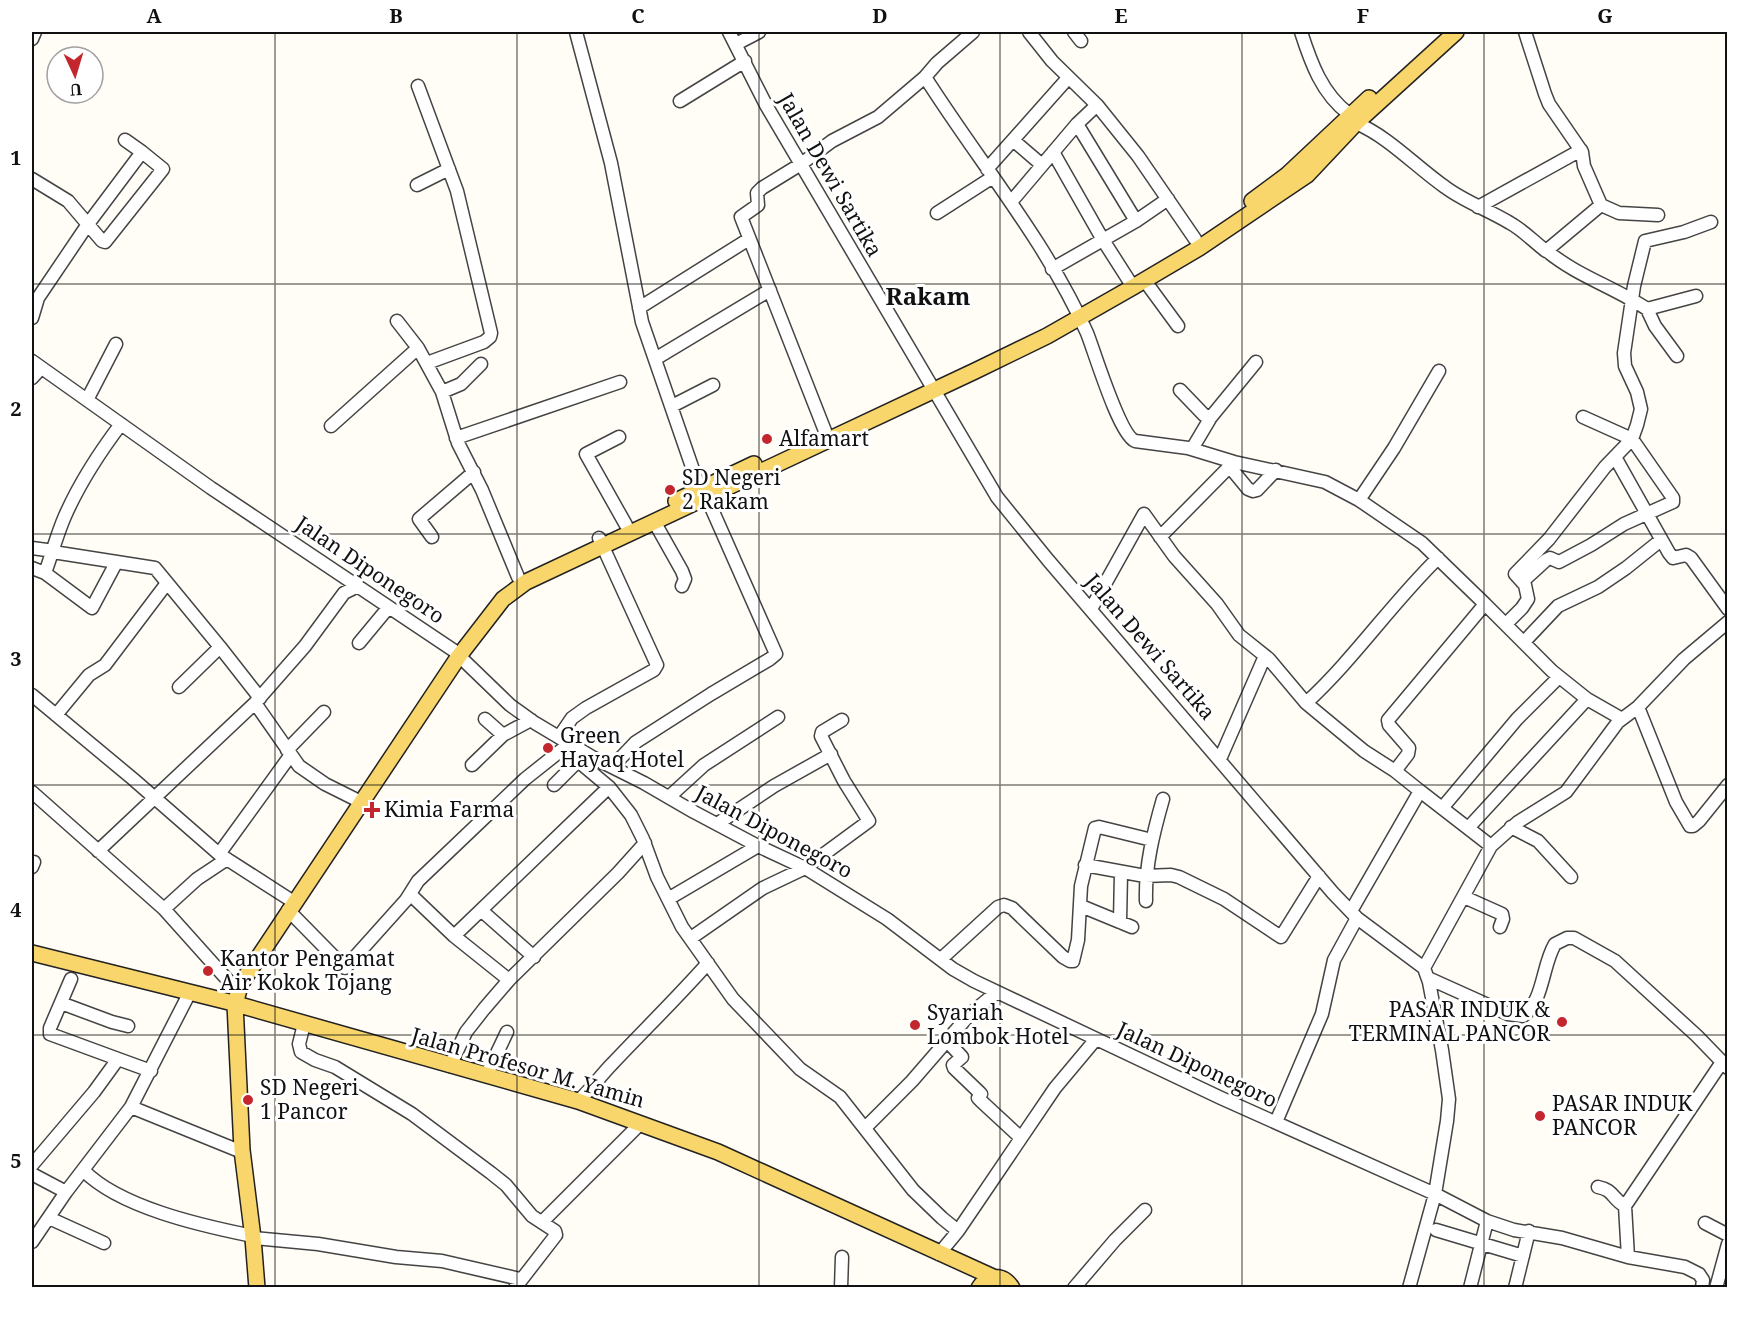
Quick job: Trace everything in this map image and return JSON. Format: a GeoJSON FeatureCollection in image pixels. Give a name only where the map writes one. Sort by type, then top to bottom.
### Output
{"type":"FeatureCollection","features":[{"type":"Feature","properties":{"kind":"main road"},"geometry":{"type":"LineString","coordinates":[[257,1287],[237,1150],[233,986],[494,595],[518,577],[655,523],[704,494],[820,437],[932,386],[1010,344],[1077,314],[1135,282],[1262,200],[1309,165],[1352,119],[1442,32]]}},
{"type":"Feature","properties":{"kind":"main road"},"geometry":{"type":"LineString","coordinates":[[1352,119],[1456,32]]}},
{"type":"Feature","properties":{"kind":"main road"},"geometry":{"type":"LineString","coordinates":[[1135,282],[1195,239],[1262,200]]}},
{"type":"Feature","properties":{"kind":"main road"},"geometry":{"type":"LineString","coordinates":[[245,1202],[232,1003],[289,904],[355,800],[456,653],[503,599],[526,582],[601,543],[626,525],[704,494]]}},
{"type":"Feature","properties":{"kind":"main road","name":"Jalan Profesor M. Yamin"},"geometry":{"type":"LineString","coordinates":[[32,953],[232,1003],[578,1101],[718,1152],[939,1254],[1003,1279],[1012,1287]]}},
{"type":"Feature","properties":{"kind":"main road"},"geometry":{"type":"LineString","coordinates":[[251,1236],[251,1287]]}},
{"type":"Feature","properties":{"kind":"main road"},"geometry":{"type":"LineString","coordinates":[[979,1287],[983,1281],[993,1277]]}},
{"type":"Feature","properties":{"kind":"street"},"geometry":{"type":"LineString","coordinates":[[32,39],[35,32]]}},
{"type":"Feature","properties":{"kind":"street"},"geometry":{"type":"LineString","coordinates":[[576,32],[611,164],[646,335],[704,494],[776,654],[636,741],[613,766]]}},
{"type":"Feature","properties":{"kind":"street","name":"Jalan Dewi Sartika"},"geometry":{"type":"LineString","coordinates":[[729,32],[766,105],[997,497],[1354,915],[1426,973],[1508,1014],[1523,1016],[1528,1013],[1537,994],[1549,955],[1555,944],[1567,938],[1574,939],[1615,961],[1697,1036],[1725,1065]]}},
{"type":"Feature","properties":{"kind":"street"},"geometry":{"type":"LineString","coordinates":[[736,44],[759,32]]}},
{"type":"Feature","properties":{"kind":"street"},"geometry":{"type":"LineString","coordinates":[[820,437],[770,290],[741,217],[758,205],[758,192],[832,141],[878,117],[973,32]]}},
{"type":"Feature","properties":{"kind":"street"},"geometry":{"type":"LineString","coordinates":[[1029,32],[1068,78],[1097,105],[1138,156],[1195,239]]}},
{"type":"Feature","properties":{"kind":"street"},"geometry":{"type":"LineString","coordinates":[[1301,32],[1316,75],[1336,104],[1352,119],[1376,132],[1446,188],[1510,223],[1564,265],[1632,299],[1647,309],[1655,326],[1677,356]]}},
{"type":"Feature","properties":{"kind":"street"},"geometry":{"type":"LineString","coordinates":[[1525,32],[1549,104],[1581,150],[1584,166],[1601,206],[1619,213],[1658,215]]}},
{"type":"Feature","properties":{"kind":"street"},"geometry":{"type":"LineString","coordinates":[[680,101],[745,62]]}},
{"type":"Feature","properties":{"kind":"street"},"geometry":{"type":"LineString","coordinates":[[925,77],[1011,202],[1052,269],[1077,314],[1118,416],[1129,437],[1135,441],[1192,449],[1231,464],[1276,470],[1325,482],[1359,500],[1422,543],[1559,677],[1587,699],[1622,719]]}},
{"type":"Feature","properties":{"kind":"street"},"geometry":{"type":"LineString","coordinates":[[937,213],[990,173],[1068,78]]}},
{"type":"Feature","properties":{"kind":"street"},"geometry":{"type":"LineString","coordinates":[[418,86],[449,169],[467,228],[491,336],[484,342],[427,363]]}},
{"type":"Feature","properties":{"kind":"street"},"geometry":{"type":"LineString","coordinates":[[1011,202],[1077,124],[1097,105]]}},
{"type":"Feature","properties":{"kind":"street"},"geometry":{"type":"LineString","coordinates":[[1077,124],[1136,221]]}},
{"type":"Feature","properties":{"kind":"street"},"geometry":{"type":"LineString","coordinates":[[32,179],[68,201],[105,242],[162,172],[162,167],[125,140]]}},
{"type":"Feature","properties":{"kind":"street"},"geometry":{"type":"LineString","coordinates":[[1014,141],[1042,165]]}},
{"type":"Feature","properties":{"kind":"street"},"geometry":{"type":"LineString","coordinates":[[1478,207],[1581,150]]}},
{"type":"Feature","properties":{"kind":"street"},"geometry":{"type":"LineString","coordinates":[[32,318],[38,298],[142,152]]}},
{"type":"Feature","properties":{"kind":"street"},"geometry":{"type":"LineString","coordinates":[[1053,152],[1103,240],[1135,282],[1178,326]]}},
{"type":"Feature","properties":{"kind":"street"},"geometry":{"type":"LineString","coordinates":[[417,185],[449,169]]}},
{"type":"Feature","properties":{"kind":"street"},"geometry":{"type":"LineString","coordinates":[[1052,269],[1136,221],[1168,199]]}},
{"type":"Feature","properties":{"kind":"street"},"geometry":{"type":"LineString","coordinates":[[1547,251],[1575,225],[1601,206]]}},
{"type":"Feature","properties":{"kind":"street"},"geometry":{"type":"LineString","coordinates":[[1506,624],[1522,608],[1527,599],[1522,582],[1515,574],[1549,539],[1632,439],[1641,409],[1624,359],[1632,299],[1645,241],[1684,232],[1711,222]]}},
{"type":"Feature","properties":{"kind":"street"},"geometry":{"type":"LineString","coordinates":[[639,308],[749,239]]}},
{"type":"Feature","properties":{"kind":"street"},"geometry":{"type":"LineString","coordinates":[[655,359],[770,290]]}},
{"type":"Feature","properties":{"kind":"street"},"geometry":{"type":"LineString","coordinates":[[1647,309],[1696,296]]}},
{"type":"Feature","properties":{"kind":"street"},"geometry":{"type":"LineString","coordinates":[[397,321],[418,348],[442,392],[456,438],[474,472],[518,577]]}},
{"type":"Feature","properties":{"kind":"street"},"geometry":{"type":"LineString","coordinates":[[87,400],[116,344]]}},
{"type":"Feature","properties":{"kind":"street"},"geometry":{"type":"LineString","coordinates":[[332,426],[418,348]]}},
{"type":"Feature","properties":{"kind":"street"},"geometry":{"type":"LineString","coordinates":[[1192,449],[1211,417],[1256,362]]}},
{"type":"Feature","properties":{"kind":"street"},"geometry":{"type":"LineString","coordinates":[[32,378],[36,364]]}},
{"type":"Feature","properties":{"kind":"street","name":"Jalan Diponegoro"},"geometry":{"type":"LineString","coordinates":[[36,364],[211,488],[456,653],[510,705],[531,720],[592,757],[613,766],[758,846],[805,868],[887,919],[964,975],[1096,1039],[1435,1194],[1487,1221],[1514,1230],[1529,1231],[1628,1257],[1673,1264],[1695,1271],[1703,1280],[1702,1287]]}},
{"type":"Feature","properties":{"kind":"street"},"geometry":{"type":"LineString","coordinates":[[442,392],[461,384],[481,364]]}},
{"type":"Feature","properties":{"kind":"street"},"geometry":{"type":"LineString","coordinates":[[1359,500],[1394,448],[1439,371]]}},
{"type":"Feature","properties":{"kind":"street"},"geometry":{"type":"LineString","coordinates":[[456,438],[620,382]]}},
{"type":"Feature","properties":{"kind":"street"},"geometry":{"type":"LineString","coordinates":[[672,406],[712,385]]}},
{"type":"Feature","properties":{"kind":"street"},"geometry":{"type":"LineString","coordinates":[[1180,390],[1204,415],[1211,417]]}},
{"type":"Feature","properties":{"kind":"street"},"geometry":{"type":"LineString","coordinates":[[1522,582],[1546,560],[1550,558],[1559,562],[1624,524],[1672,504],[1674,500],[1632,439],[1583,417]]}},
{"type":"Feature","properties":{"kind":"street"},"geometry":{"type":"LineString","coordinates":[[45,573],[64,518],[81,484],[91,465],[121,424]]}},
{"type":"Feature","properties":{"kind":"street"},"geometry":{"type":"LineString","coordinates":[[619,436],[586,454],[626,525]]}},
{"type":"Feature","properties":{"kind":"street"},"geometry":{"type":"LineString","coordinates":[[1615,457],[1673,558],[1684,555],[1691,558],[1728,609]]}},
{"type":"Feature","properties":{"kind":"street"},"geometry":{"type":"LineString","coordinates":[[1231,464],[1248,489],[1253,491],[1257,490],[1276,470]]}},
{"type":"Feature","properties":{"kind":"street"},"geometry":{"type":"LineString","coordinates":[[1160,537],[1231,464]]}},
{"type":"Feature","properties":{"kind":"street"},"geometry":{"type":"LineString","coordinates":[[432,537],[420,519],[474,472]]}},
{"type":"Feature","properties":{"kind":"street"},"geometry":{"type":"LineString","coordinates":[[1091,609],[1144,514],[1174,556],[1217,604],[1239,635],[1266,656],[1306,703],[1364,751],[1395,771],[1491,846]]}},
{"type":"Feature","properties":{"kind":"street"},"geometry":{"type":"LineString","coordinates":[[655,523],[682,570],[685,579],[682,586]]}},
{"type":"Feature","properties":{"kind":"street"},"geometry":{"type":"LineString","coordinates":[[1524,642],[1558,606],[1604,584],[1661,540]]}},
{"type":"Feature","properties":{"kind":"street"},"geometry":{"type":"LineString","coordinates":[[32,695],[223,856],[289,904],[345,968],[410,894],[417,881],[564,741],[572,718],[595,701],[654,670],[657,665],[601,543]]}},
{"type":"Feature","properties":{"kind":"street"},"geometry":{"type":"LineString","coordinates":[[32,548],[155,568],[220,647],[258,701],[288,753],[307,773],[355,800]]}},
{"type":"Feature","properties":{"kind":"street"},"geometry":{"type":"LineString","coordinates":[[1306,703],[1341,669],[1403,594],[1438,558]]}},
{"type":"Feature","properties":{"kind":"street"},"geometry":{"type":"LineString","coordinates":[[32,568],[45,573],[92,608],[116,563]]}},
{"type":"Feature","properties":{"kind":"street"},"geometry":{"type":"LineString","coordinates":[[56,715],[89,675],[105,666],[167,583]]}},
{"type":"Feature","properties":{"kind":"street"},"geometry":{"type":"LineString","coordinates":[[98,851],[258,701],[305,646],[344,593],[358,586]]}},
{"type":"Feature","properties":{"kind":"street"},"geometry":{"type":"LineString","coordinates":[[1395,771],[1408,754],[1409,748],[1389,725],[1388,720],[1485,603]]}},
{"type":"Feature","properties":{"kind":"street"},"geometry":{"type":"LineString","coordinates":[[360,643],[388,608]]}},
{"type":"Feature","properties":{"kind":"street"},"geometry":{"type":"LineString","coordinates":[[1409,1287],[1435,1194],[1449,1099],[1442,1050],[1426,973],[1491,846],[1511,827],[1566,792],[1622,719],[1638,707],[1684,659],[1728,622]]}},
{"type":"Feature","properties":{"kind":"street"},"geometry":{"type":"LineString","coordinates":[[179,687],[220,647]]}},
{"type":"Feature","properties":{"kind":"street"},"geometry":{"type":"LineString","coordinates":[[1220,759],[1266,656]]}},
{"type":"Feature","properties":{"kind":"street"},"geometry":{"type":"LineString","coordinates":[[1443,807],[1523,712],[1559,677]]}},
{"type":"Feature","properties":{"kind":"street"},"geometry":{"type":"LineString","coordinates":[[1469,827],[1587,699]]}},
{"type":"Feature","properties":{"kind":"street"},"geometry":{"type":"LineString","coordinates":[[1638,707],[1676,802],[1690,826],[1699,820],[1728,785]]}},
{"type":"Feature","properties":{"kind":"street"},"geometry":{"type":"LineString","coordinates":[[164,909],[223,856],[288,753],[324,712]]}},
{"type":"Feature","properties":{"kind":"street"},"geometry":{"type":"LineString","coordinates":[[669,797],[704,765],[778,717]]}},
{"type":"Feature","properties":{"kind":"street"},"geometry":{"type":"LineString","coordinates":[[485,719],[503,735]]}},
{"type":"Feature","properties":{"kind":"street"},"geometry":{"type":"LineString","coordinates":[[472,765],[503,735],[531,720]]}},
{"type":"Feature","properties":{"kind":"street"},"geometry":{"type":"LineString","coordinates":[[691,938],[763,888],[805,868],[869,821],[844,781],[821,734],[842,720]]}},
{"type":"Feature","properties":{"kind":"street"},"geometry":{"type":"LineString","coordinates":[[717,824],[774,786],[831,754]]}},
{"type":"Feature","properties":{"kind":"street"},"geometry":{"type":"LineString","coordinates":[[554,785],[581,758],[592,757]]}},
{"type":"Feature","properties":{"kind":"street"},"geometry":{"type":"LineString","coordinates":[[578,761],[609,787],[631,815],[682,927],[738,1005],[800,1069],[840,1097],[927,1205],[958,1231]]}},
{"type":"Feature","properties":{"kind":"street"},"geometry":{"type":"LineString","coordinates":[[454,936],[609,787]]}},
{"type":"Feature","properties":{"kind":"street"},"geometry":{"type":"LineString","coordinates":[[1276,1122],[1322,1014],[1334,960],[1354,915],[1420,791]]}},
{"type":"Feature","properties":{"kind":"street"},"geometry":{"type":"LineString","coordinates":[[32,792],[164,909],[233,986]]}},
{"type":"Feature","properties":{"kind":"street"},"geometry":{"type":"LineString","coordinates":[[1146,901],[1145,876],[1163,799]]}},
{"type":"Feature","properties":{"kind":"street"},"geometry":{"type":"LineString","coordinates":[[1511,827],[1538,841],[1571,877]]}},
{"type":"Feature","properties":{"kind":"street"},"geometry":{"type":"LineString","coordinates":[[940,959],[998,908],[1007,905],[1063,957],[1071,961],[1077,950],[1081,906],[1079,897],[1085,865],[1096,828],[1152,840]]}},
{"type":"Feature","properties":{"kind":"street"},"geometry":{"type":"LineString","coordinates":[[450,1066],[473,1022],[509,980],[618,873],[645,843]]}},
{"type":"Feature","properties":{"kind":"street"},"geometry":{"type":"LineString","coordinates":[[668,899],[758,846]]}},
{"type":"Feature","properties":{"kind":"street"},"geometry":{"type":"LineString","coordinates":[[1085,865],[1145,876],[1171,876],[1198,885],[1224,898],[1281,937],[1319,876]]}},
{"type":"Feature","properties":{"kind":"street"},"geometry":{"type":"LineString","coordinates":[[1081,906],[1126,924],[1121,872]]}},
{"type":"Feature","properties":{"kind":"street"},"geometry":{"type":"LineString","coordinates":[[410,894],[454,936],[509,980]]}},
{"type":"Feature","properties":{"kind":"street"},"geometry":{"type":"LineString","coordinates":[[1464,897],[1502,914],[1500,927]]}},
{"type":"Feature","properties":{"kind":"street"},"geometry":{"type":"LineString","coordinates":[[482,911],[534,957]]}},
{"type":"Feature","properties":{"kind":"street"},"geometry":{"type":"LineString","coordinates":[[578,1101],[589,1092],[609,1066],[660,1016],[708,963]]}},
{"type":"Feature","properties":{"kind":"street"},"geometry":{"type":"LineString","coordinates":[[71,979],[50,1028],[50,1034],[151,1071]]}},
{"type":"Feature","properties":{"kind":"street"},"geometry":{"type":"LineString","coordinates":[[32,1242],[66,1192],[131,1107],[151,1071],[178,1011],[190,992]]}},
{"type":"Feature","properties":{"kind":"street"},"geometry":{"type":"LineString","coordinates":[[865,1128],[912,1081],[970,1014],[997,992]]}},
{"type":"Feature","properties":{"kind":"street"},"geometry":{"type":"LineString","coordinates":[[61,1003],[112,1023],[128,1026]]}},
{"type":"Feature","properties":{"kind":"street"},"geometry":{"type":"LineString","coordinates":[[84,1171],[97,1183],[122,1197],[189,1221],[251,1236],[442,1262],[518,1283],[556,1235],[551,1227],[532,1216],[506,1185],[412,1114],[335,1067],[301,1052],[299,1044],[304,1024]]}},
{"type":"Feature","properties":{"kind":"street"},"geometry":{"type":"LineString","coordinates":[[486,1076],[507,1032]]}},
{"type":"Feature","properties":{"kind":"street"},"geometry":{"type":"LineString","coordinates":[[939,1254],[958,1231],[1055,1088],[1096,1039]]}},
{"type":"Feature","properties":{"kind":"street"},"geometry":{"type":"LineString","coordinates":[[947,1041],[962,1057],[953,1065],[954,1068],[980,1092],[978,1098],[1021,1138]]}},
{"type":"Feature","properties":{"kind":"street"},"geometry":{"type":"LineString","coordinates":[[32,1165],[94,1092],[118,1059]]}},
{"type":"Feature","properties":{"kind":"street"},"geometry":{"type":"LineString","coordinates":[[1628,1257],[1625,1206],[1725,1065]]}},
{"type":"Feature","properties":{"kind":"street"},"geometry":{"type":"LineString","coordinates":[[131,1107],[237,1150]]}},
{"type":"Feature","properties":{"kind":"street"},"geometry":{"type":"LineString","coordinates":[[543,1221],[641,1123]]}},
{"type":"Feature","properties":{"kind":"street"},"geometry":{"type":"LineString","coordinates":[[32,1174],[66,1192]]}},
{"type":"Feature","properties":{"kind":"street"},"geometry":{"type":"LineString","coordinates":[[1598,1187],[1612,1192],[1625,1206]]}},
{"type":"Feature","properties":{"kind":"street"},"geometry":{"type":"LineString","coordinates":[[1074,1287],[1107,1248],[1145,1210]]}},
{"type":"Feature","properties":{"kind":"street"},"geometry":{"type":"LineString","coordinates":[[49,1218],[104,1243]]}},
{"type":"Feature","properties":{"kind":"street"},"geometry":{"type":"LineString","coordinates":[[1470,1287],[1487,1221]]}},
{"type":"Feature","properties":{"kind":"street"},"geometry":{"type":"LineString","coordinates":[[1705,1223],[1728,1235]]}},
{"type":"Feature","properties":{"kind":"street"},"geometry":{"type":"LineString","coordinates":[[1436,1230],[1523,1256]]}},
{"type":"Feature","properties":{"kind":"street"},"geometry":{"type":"LineString","coordinates":[[1515,1287],[1529,1231]]}},
{"type":"Feature","properties":{"kind":"street"},"geometry":{"type":"LineString","coordinates":[[1716,1287],[1728,1244]]}},
{"type":"Feature","properties":{"kind":"street"},"geometry":{"type":"LineString","coordinates":[[841,1287],[842,1257]]}},
{"type":"Feature","properties":{"kind":"place","name":"Alfamart"},"geometry":{"type":"Point","coordinates":[767,439]}},
{"type":"Feature","properties":{"kind":"place","name":"SD Negeri 2 Rakam"},"geometry":{"type":"Point","coordinates":[670,490]}},
{"type":"Feature","properties":{"kind":"place","name":"Green Hayaq Hotel"},"geometry":{"type":"Point","coordinates":[548,748]}},
{"type":"Feature","properties":{"kind":"place","name":"Kimia Farma"},"geometry":{"type":"Point","coordinates":[372,810]}},
{"type":"Feature","properties":{"kind":"place","name":"Kantor Pengamat Air Kokok Tojang"},"geometry":{"type":"Point","coordinates":[208,971]}},
{"type":"Feature","properties":{"kind":"place","name":"PASAR INDUK & TERMINAL PANCOR"},"geometry":{"type":"Point","coordinates":[1562,1022]}},
{"type":"Feature","properties":{"kind":"place","name":"Syariah Lombok Hotel"},"geometry":{"type":"Point","coordinates":[915,1025]}},
{"type":"Feature","properties":{"kind":"place","name":"SD Negeri 1 Pancor"},"geometry":{"type":"Point","coordinates":[248,1100]}},
{"type":"Feature","properties":{"kind":"place","name":"PASAR INDUK PANCOR"},"geometry":{"type":"Point","coordinates":[1540,1116]}},
{"type":"Feature","properties":{"kind":"district","name":"Rakam"},"geometry":{"type":"Point","coordinates":[928,297]}}]}
